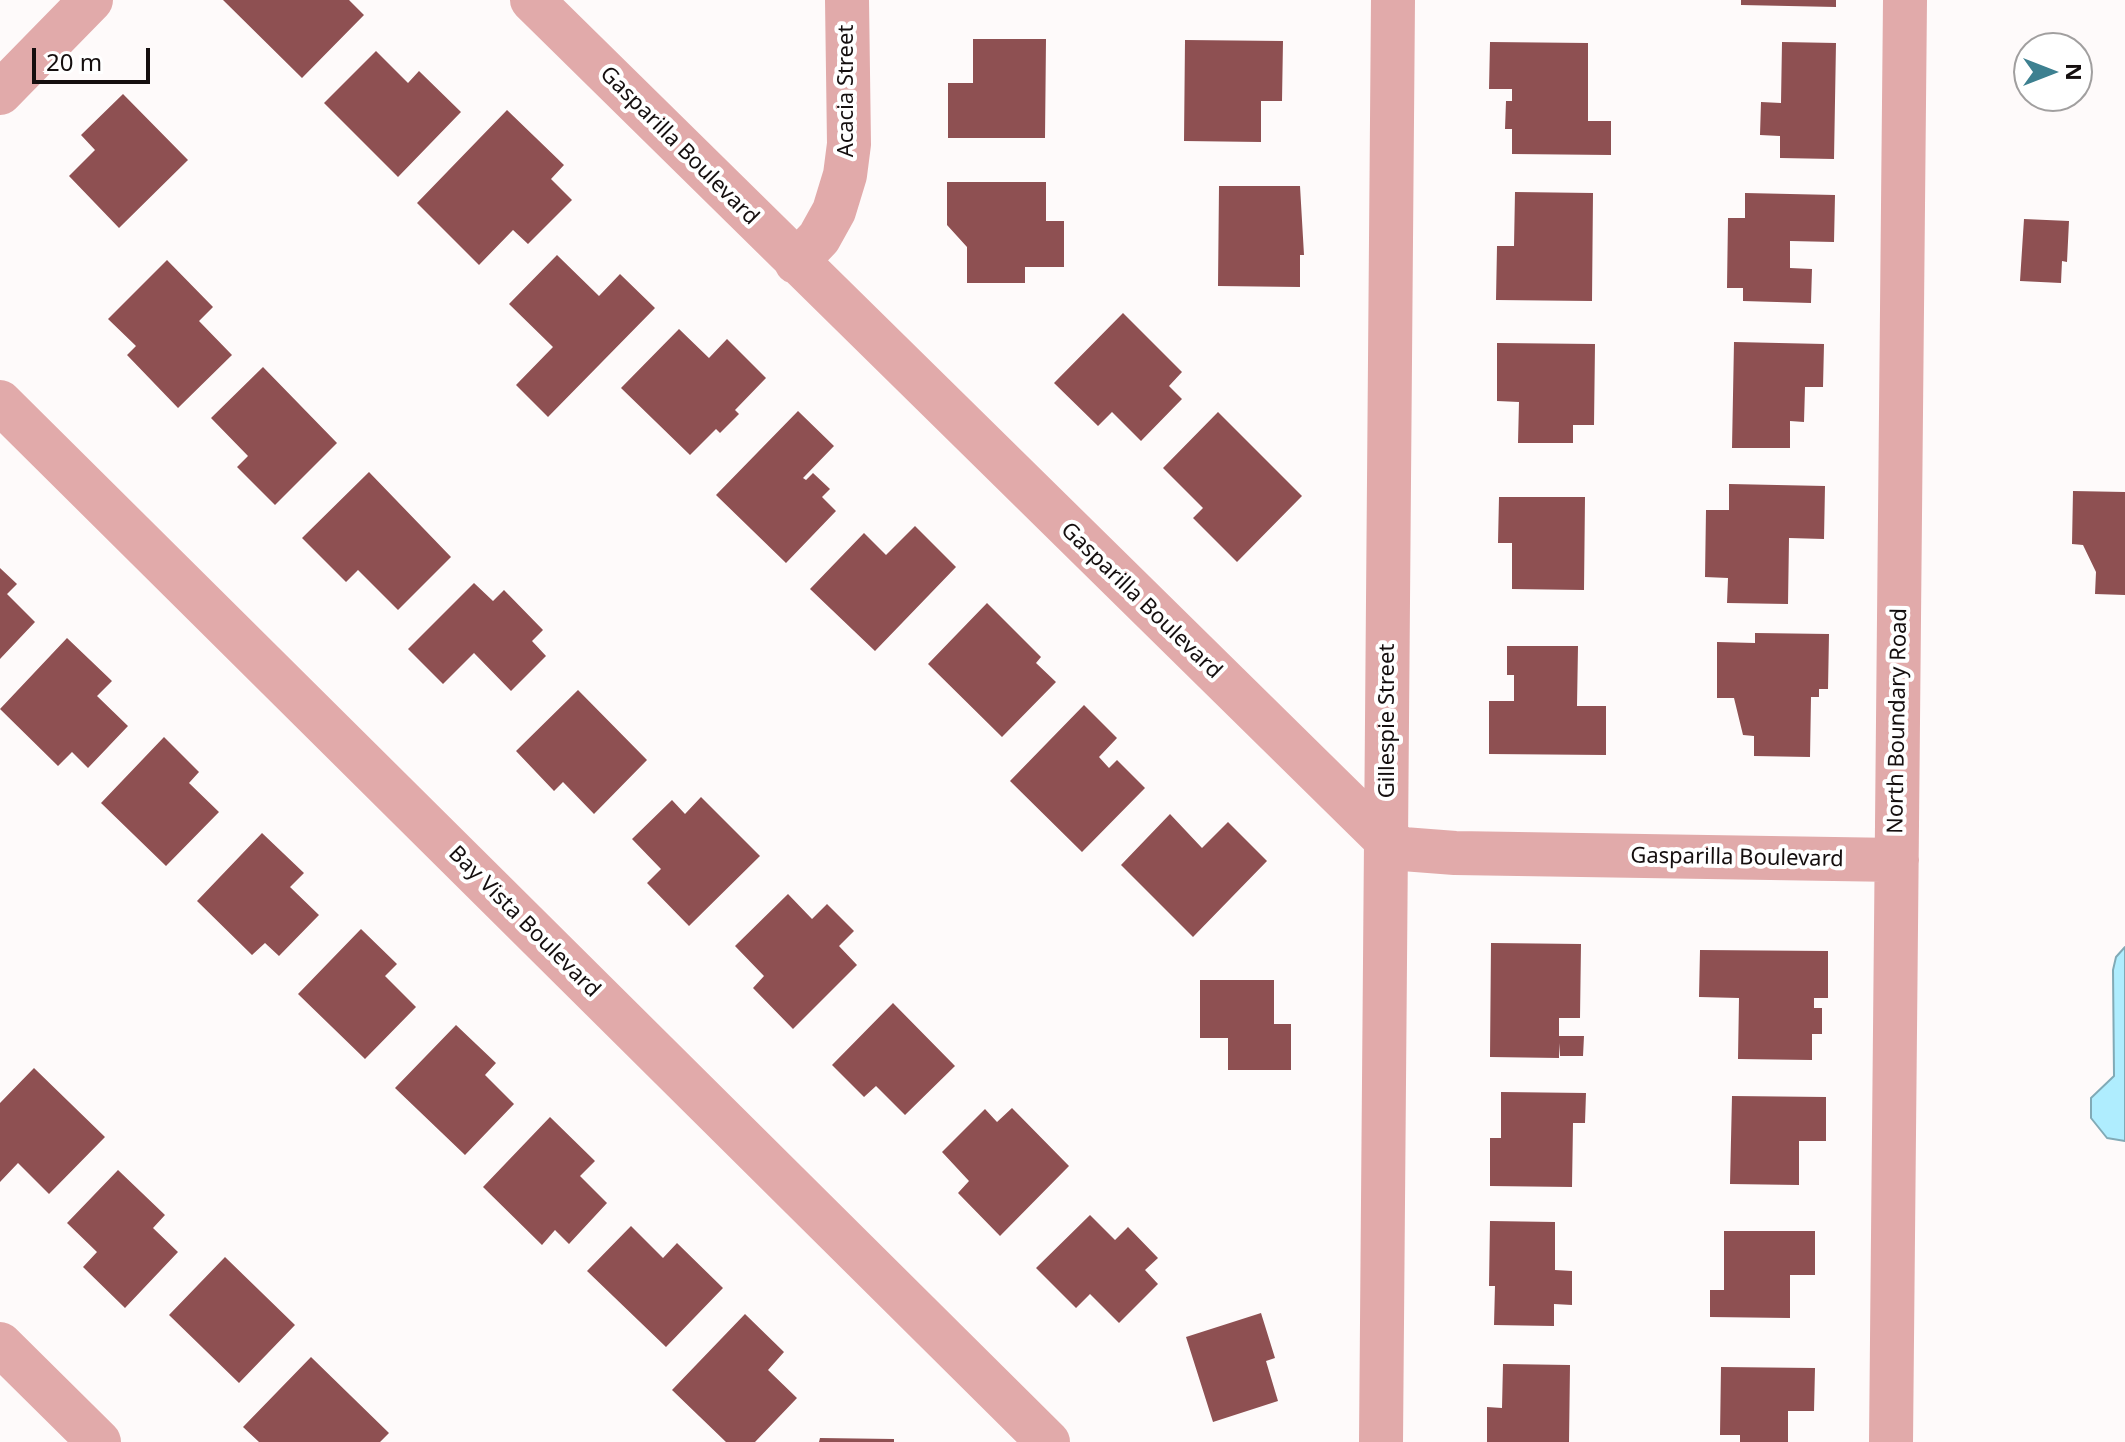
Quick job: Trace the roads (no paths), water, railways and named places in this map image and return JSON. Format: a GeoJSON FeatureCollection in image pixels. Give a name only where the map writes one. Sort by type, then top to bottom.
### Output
{"type":"FeatureCollection","features":[{"type":"Feature","properties":{"kind":"street"},"geometry":{"type":"LineString","coordinates":[[0,93],[91,0]]}},
{"type":"Feature","properties":{"kind":"street","name":"Gasparilla Boulevard"},"geometry":{"type":"LineString","coordinates":[[532,0],[1387,841],[1403,849],[1455,853],[1897,860]]}},
{"type":"Feature","properties":{"kind":"street","name":"Acacia Street"},"geometry":{"type":"LineString","coordinates":[[796,262],[819,238],[834,211],[845,175],[849,144],[847,0]]}},
{"type":"Feature","properties":{"kind":"street","name":"Gillespie Street"},"geometry":{"type":"LineString","coordinates":[[1381,1442],[1393,0]]}},
{"type":"Feature","properties":{"kind":"street","name":"North Boundary Road"},"geometry":{"type":"LineString","coordinates":[[1891,1442],[1905,0]]}},
{"type":"Feature","properties":{"kind":"street","name":"Bay Vista Boulevard"},"geometry":{"type":"LineString","coordinates":[[0,402],[1048,1442]]}},
{"type":"Feature","properties":{"kind":"street"},"geometry":{"type":"LineString","coordinates":[[0,1344],[99,1442]]}},
{"type":"Feature","properties":{"kind":"water"},"geometry":{"type":"Polygon","coordinates":[[[2125,947],[2125,1141],[2107,1138],[2091,1118],[2091,1098],[2114,1076],[2113,970],[2116,957],[2125,947]]]}}]}
